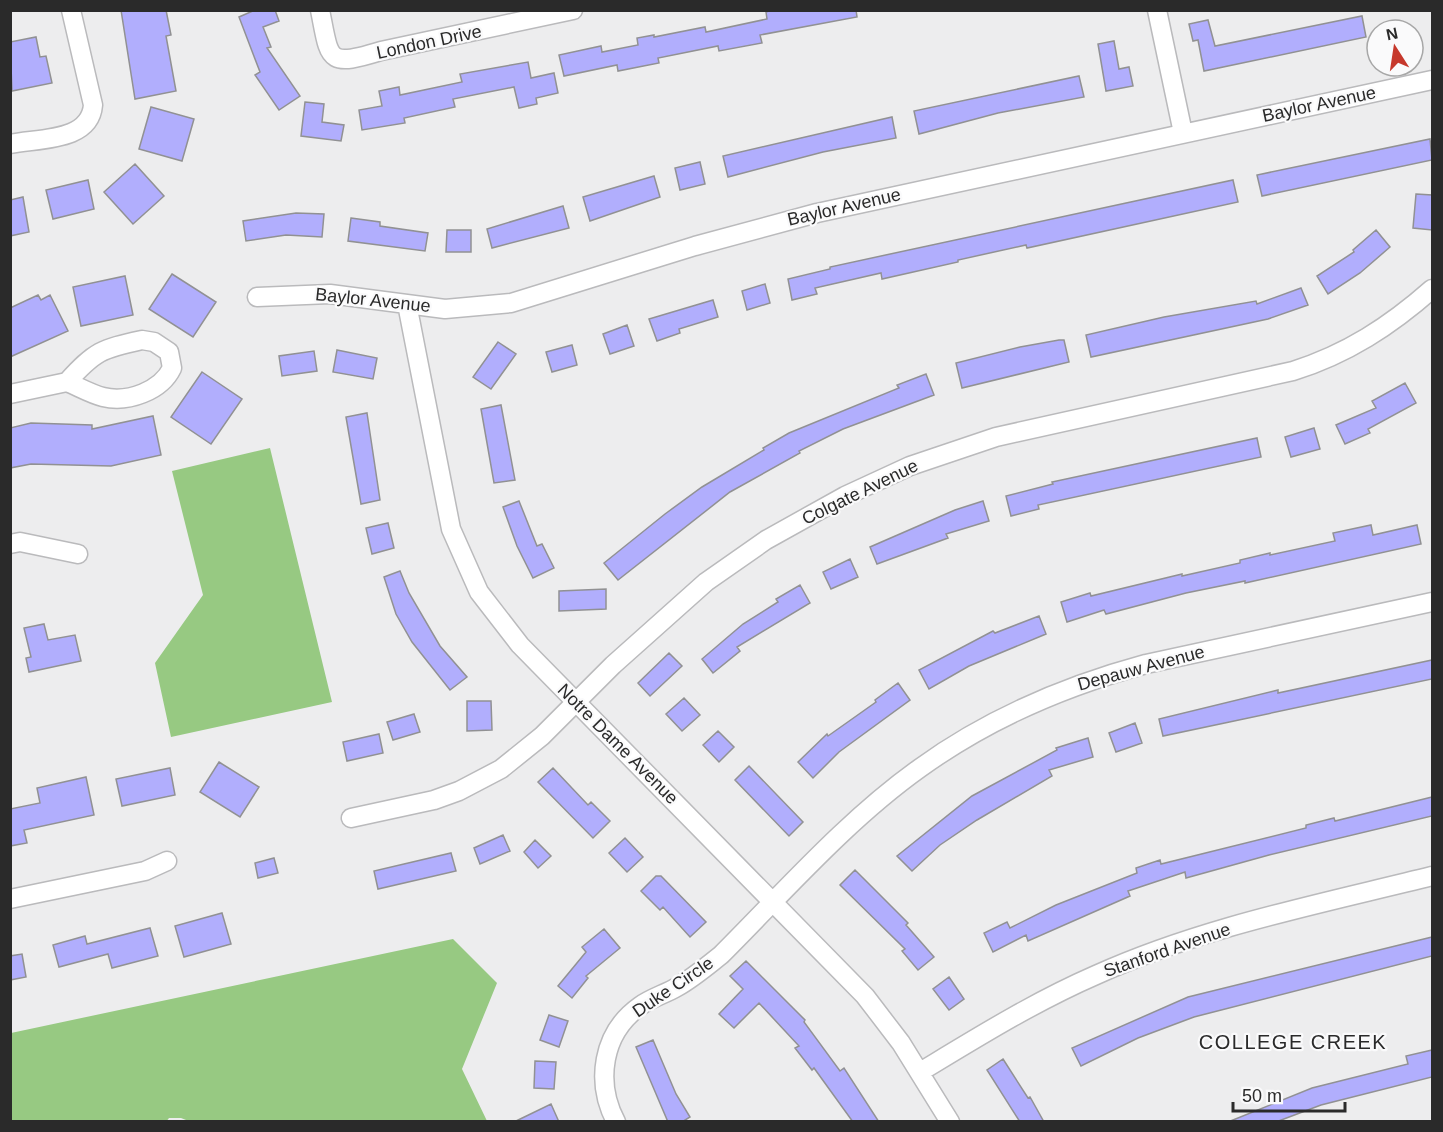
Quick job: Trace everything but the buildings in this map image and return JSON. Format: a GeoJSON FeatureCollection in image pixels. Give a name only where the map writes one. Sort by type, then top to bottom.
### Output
{"type":"FeatureCollection","features":[{"type":"Feature","properties":{"kind":"street"},"geometry":{"type":"LineString","coordinates":[[10,144],[75,133],[90,121],[93,105],[71,10]]}},
{"type":"Feature","properties":{"kind":"street","name":"London Drive"},"geometry":{"type":"LineString","coordinates":[[320,10],[324,43],[328,50],[342,59],[352,60],[381,51],[569,11]]}},
{"type":"Feature","properties":{"kind":"street"},"geometry":{"type":"LineString","coordinates":[[1157,10],[1183,133]]}},
{"type":"Feature","properties":{"kind":"street","name":"Baylor Avenue"},"geometry":{"type":"LineString","coordinates":[[257,297],[298,293],[330,294],[446,309],[512,303],[695,246],[817,213],[1432,80]]}},
{"type":"Feature","properties":{"kind":"street","name":"Colgate Avenue"},"geometry":{"type":"LineString","coordinates":[[351,818],[434,800],[481,781],[521,753],[706,582],[766,540],[845,496],[910,466],[996,436],[1316,364],[1374,335],[1432,289]]}},
{"type":"Feature","properties":{"kind":"street","name":"Notre Dame Avenue"},"geometry":{"type":"LineString","coordinates":[[407,304],[445,505],[461,557],[479,592],[500,622],[576,702],[865,996],[920,1072],[950,1122]]}},
{"type":"Feature","properties":{"kind":"street"},"geometry":{"type":"LineString","coordinates":[[10,394],[67,382],[103,397],[138,394],[161,384],[172,368],[172,360],[169,352],[154,342],[142,340],[110,347],[89,358],[67,382]]}},
{"type":"Feature","properties":{"kind":"street"},"geometry":{"type":"LineString","coordinates":[[10,544],[20,542],[78,554]]}},
{"type":"Feature","properties":{"kind":"street","name":"Depauw Avenue"},"geometry":{"type":"LineString","coordinates":[[774,902],[877,802],[919,769],[979,730],[1025,706],[1104,675],[1146,664],[1432,602]]}},
{"type":"Feature","properties":{"kind":"street"},"geometry":{"type":"LineString","coordinates":[[10,899],[145,871],[167,861]]}},
{"type":"Feature","properties":{"kind":"street","name":"Stanford Avenue"},"geometry":{"type":"LineString","coordinates":[[920,1072],[1034,1005],[1097,974],[1177,943],[1242,924],[1432,876]]}},
{"type":"Feature","properties":{"kind":"street","name":"Duke Circle"},"geometry":{"type":"LineString","coordinates":[[616,1122],[604,1084],[607,1052],[614,1035],[639,1006],[695,976],[722,954],[774,902]]}},
{"type":"Feature","properties":{"kind":"green space"},"geometry":{"type":"Polygon","coordinates":[[[270,448],[332,702],[171,737],[155,663],[203,595],[172,471],[270,448]]]}},
{"type":"Feature","properties":{"kind":"green space"},"geometry":{"type":"Polygon","coordinates":[[[453,939],[497,983],[462,1069],[487,1121],[191,1122],[181,1118],[169,1118],[166,1122],[11,1121],[11,1033],[453,939]]]}},
{"type":"Feature","properties":{"kind":"district","name":"COLLEGE CREEK"},"geometry":{"type":"Point","coordinates":[1293,1042]}}]}
